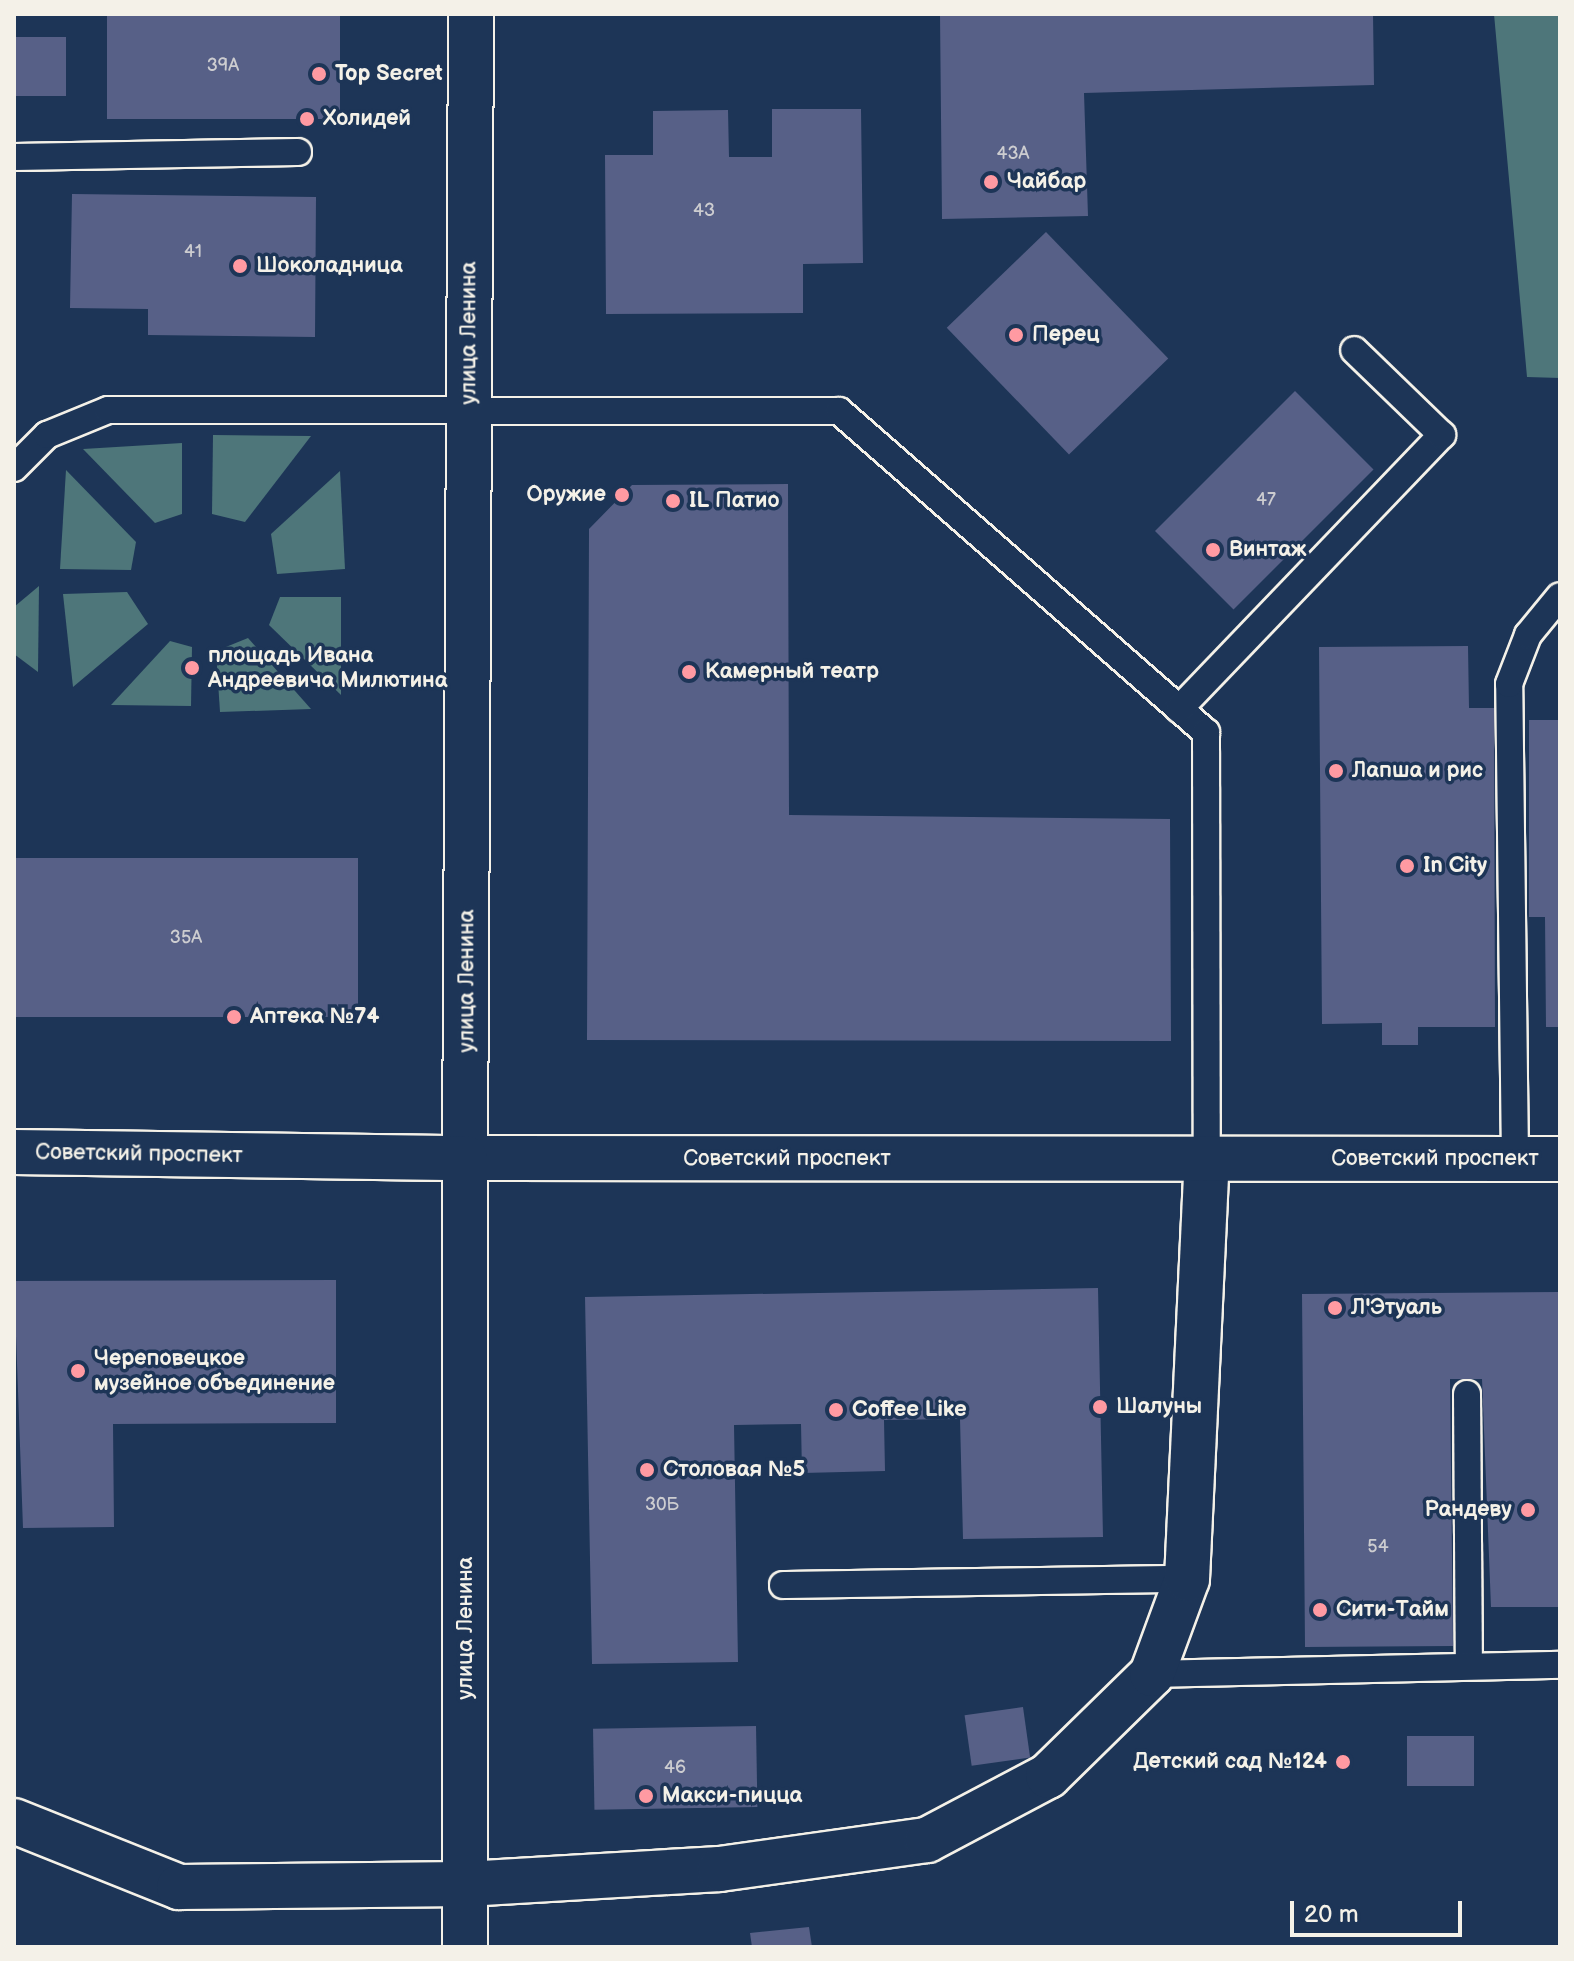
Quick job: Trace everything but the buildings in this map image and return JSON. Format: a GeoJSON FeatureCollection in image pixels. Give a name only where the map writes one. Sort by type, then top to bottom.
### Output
{"type":"FeatureCollection","features":[{"type":"Feature","properties":{"kind":"street","name":"улица Ленина"},"geometry":{"type":"LineString","coordinates":[[465,1947],[465,1158],[471,14]]}},
{"type":"Feature","properties":{"kind":"street","name":"Советский проспект"},"geometry":{"type":"LineString","coordinates":[[14,1152],[465,1158],[1560,1159]]}},
{"type":"Feature","properties":{"kind":"street"},"geometry":{"type":"LineString","coordinates":[[14,1821],[179,1887],[466,1884],[720,1869],[927,1840],[1048,1776],[1152,1674],[1187,1579],[1207,1158]]}},
{"type":"Feature","properties":{"kind":"lane"},"geometry":{"type":"LineString","coordinates":[[14,157],[298,152]]}},
{"type":"Feature","properties":{"kind":"lane"},"geometry":{"type":"LineString","coordinates":[[1179,709],[1442,435],[1354,350]]}},
{"type":"Feature","properties":{"kind":"lane"},"geometry":{"type":"LineString","coordinates":[[14,468],[47,435],[108,410],[469,406],[839,411],[1206,732],[1207,1158]]}},
{"type":"Feature","properties":{"kind":"lane"},"geometry":{"type":"LineString","coordinates":[[1515,1159],[1509,684],[1528,635],[1560,596]]}},
{"type":"Feature","properties":{"kind":"lane"},"geometry":{"type":"LineString","coordinates":[[1467,1394],[1469,1666]]}},
{"type":"Feature","properties":{"kind":"lane"},"geometry":{"type":"LineString","coordinates":[[783,1585],[1187,1579]]}},
{"type":"Feature","properties":{"kind":"lane"},"geometry":{"type":"LineString","coordinates":[[1152,1674],[1560,1665]]}},
{"type":"Feature","properties":{"kind":"green space"},"geometry":{"type":"Polygon","coordinates":[[[1494,14],[1560,14],[1560,378],[1527,377],[1494,14]]]}},
{"type":"Feature","properties":{"kind":"green space"},"geometry":{"type":"Polygon","coordinates":[[[213,435],[311,436],[245,522],[212,514],[213,435]]]}},
{"type":"Feature","properties":{"kind":"green space"},"geometry":{"type":"Polygon","coordinates":[[[182,443],[182,514],[155,523],[83,449],[182,443]]]}},
{"type":"Feature","properties":{"kind":"green space"},"geometry":{"type":"Polygon","coordinates":[[[66,470],[136,542],[131,570],[60,569],[66,470]]]}},
{"type":"Feature","properties":{"kind":"green space"},"geometry":{"type":"Polygon","coordinates":[[[340,471],[345,569],[277,574],[271,534],[340,471]]]}},
{"type":"Feature","properties":{"kind":"green space"},"geometry":{"type":"Polygon","coordinates":[[[39,586],[38,672],[14,654],[14,607],[39,586]]]}},
{"type":"Feature","properties":{"kind":"green space"},"geometry":{"type":"Polygon","coordinates":[[[127,592],[148,624],[73,687],[63,594],[127,592]]]}},
{"type":"Feature","properties":{"kind":"green space"},"geometry":{"type":"Polygon","coordinates":[[[280,597],[341,597],[341,695],[269,625],[280,597]]]}},
{"type":"Feature","properties":{"kind":"green space"},"geometry":{"type":"Polygon","coordinates":[[[248,638],[311,709],[220,712],[216,651],[248,638]]]}},
{"type":"Feature","properties":{"kind":"green space"},"geometry":{"type":"Polygon","coordinates":[[[170,641],[192,647],[191,706],[111,705],[170,641]]]}},
{"type":"Feature","properties":{"kind":"place","name":"Top Secret"},"geometry":{"type":"Point","coordinates":[319,74]}},
{"type":"Feature","properties":{"kind":"place","name":"Холидей"},"geometry":{"type":"Point","coordinates":[307,119]}},
{"type":"Feature","properties":{"kind":"place","name":"Чайбар"},"geometry":{"type":"Point","coordinates":[991,182]}},
{"type":"Feature","properties":{"kind":"place","name":"Шоколадница"},"geometry":{"type":"Point","coordinates":[240,266]}},
{"type":"Feature","properties":{"kind":"place","name":"Перец"},"geometry":{"type":"Point","coordinates":[1016,335]}},
{"type":"Feature","properties":{"kind":"place","name":"Оружие"},"geometry":{"type":"Point","coordinates":[622,495]}},
{"type":"Feature","properties":{"kind":"place","name":"IL Патио"},"geometry":{"type":"Point","coordinates":[673,501]}},
{"type":"Feature","properties":{"kind":"place","name":"Винтаж"},"geometry":{"type":"Point","coordinates":[1213,550]}},
{"type":"Feature","properties":{"kind":"place","name":"площадь Ивана Андреевича Милютина"},"geometry":{"type":"Point","coordinates":[192,668]}},
{"type":"Feature","properties":{"kind":"place","name":"Камерный театр"},"geometry":{"type":"Point","coordinates":[689,672]}},
{"type":"Feature","properties":{"kind":"place","name":"Лапша и рис"},"geometry":{"type":"Point","coordinates":[1336,771]}},
{"type":"Feature","properties":{"kind":"place","name":"In City"},"geometry":{"type":"Point","coordinates":[1407,866]}},
{"type":"Feature","properties":{"kind":"place","name":"Аптека №74"},"geometry":{"type":"Point","coordinates":[234,1017]}},
{"type":"Feature","properties":{"kind":"place","name":"Л'Этуаль"},"geometry":{"type":"Point","coordinates":[1335,1308]}},
{"type":"Feature","properties":{"kind":"place","name":"Череповецкое музейное объединение"},"geometry":{"type":"Point","coordinates":[78,1371]}},
{"type":"Feature","properties":{"kind":"place","name":"Шалуны"},"geometry":{"type":"Point","coordinates":[1100,1407]}},
{"type":"Feature","properties":{"kind":"place","name":"Coffee Like"},"geometry":{"type":"Point","coordinates":[836,1410]}},
{"type":"Feature","properties":{"kind":"place","name":"Столовая №5"},"geometry":{"type":"Point","coordinates":[647,1470]}},
{"type":"Feature","properties":{"kind":"place","name":"Рандеву"},"geometry":{"type":"Point","coordinates":[1528,1510]}},
{"type":"Feature","properties":{"kind":"place","name":"Сити-Тайм"},"geometry":{"type":"Point","coordinates":[1320,1610]}},
{"type":"Feature","properties":{"kind":"place","name":"Детский сад №124"},"geometry":{"type":"Point","coordinates":[1343,1762]}},
{"type":"Feature","properties":{"kind":"place","name":"Макси-пицца"},"geometry":{"type":"Point","coordinates":[646,1796]}}]}
